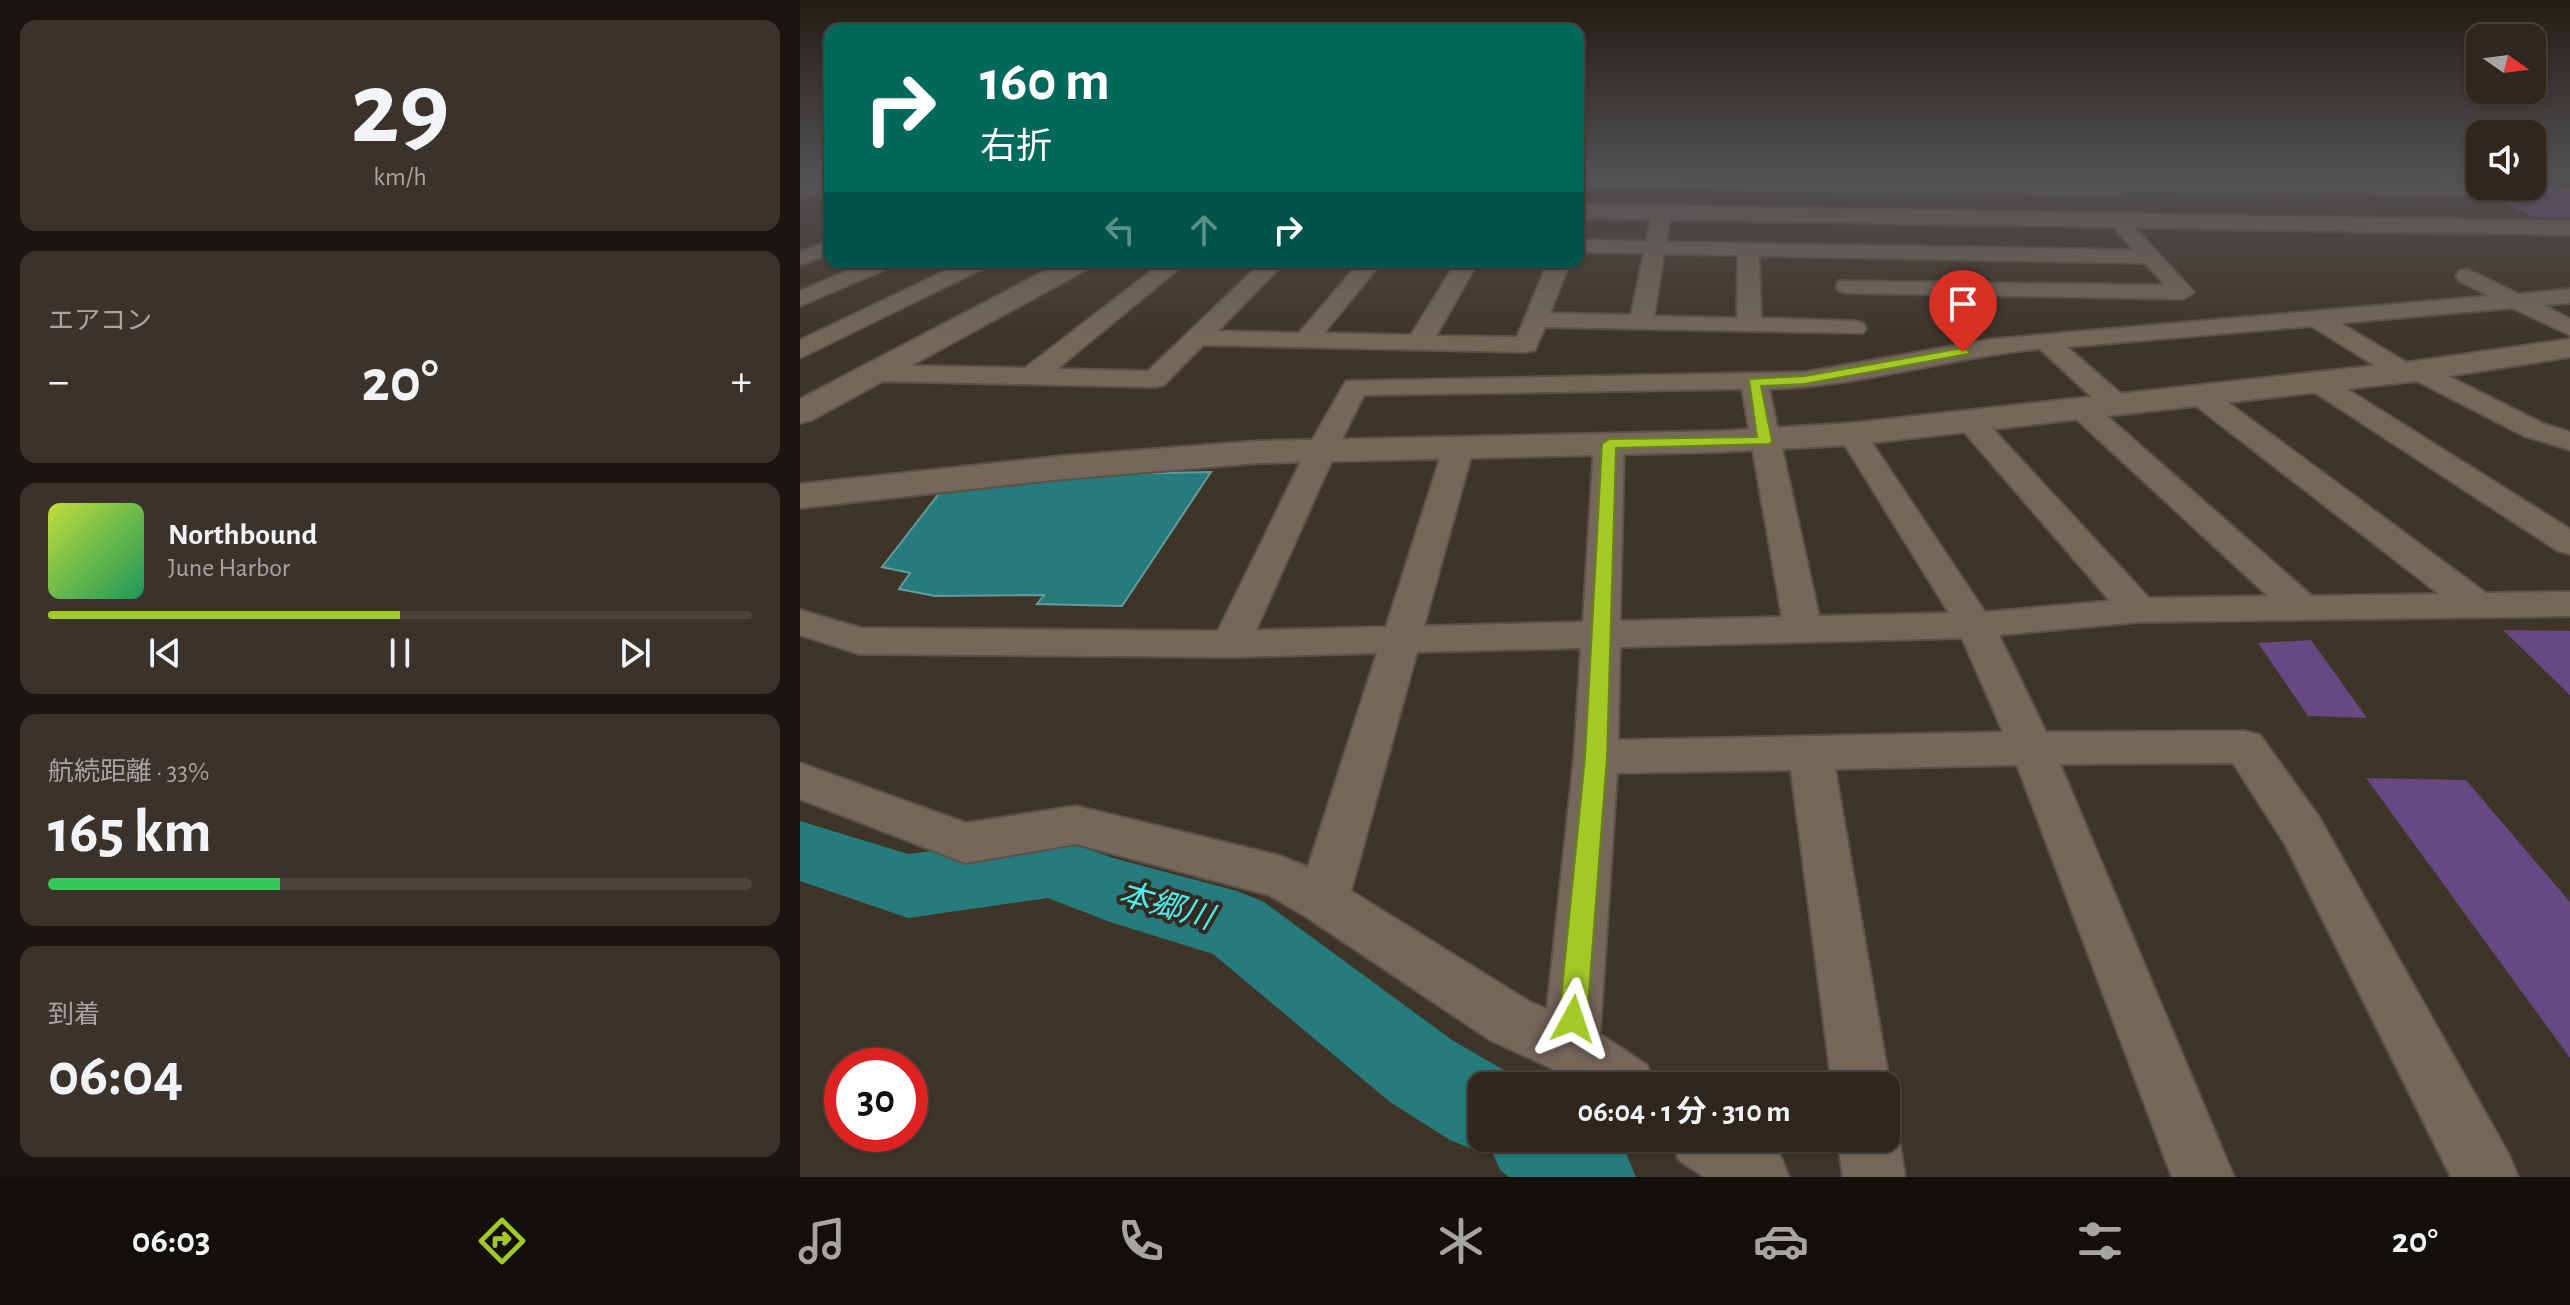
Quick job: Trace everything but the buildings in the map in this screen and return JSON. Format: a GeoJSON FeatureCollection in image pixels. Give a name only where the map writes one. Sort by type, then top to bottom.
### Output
{"type":"FeatureCollection","features":[{"type":"Feature","properties":{"kind":"street"},"geometry":{"type":"LineString","coordinates":[[1641,322],[1656,247],[1655,230]]}},
{"type":"Feature","properties":{"kind":"street"},"geometry":{"type":"LineString","coordinates":[[1887,230],[1900,251]]}},
{"type":"Feature","properties":{"kind":"street"},"geometry":{"type":"LineString","coordinates":[[1847,286],[2183,292],[2126,230]]}},
{"type":"Feature","properties":{"kind":"street"},"geometry":{"type":"LineString","coordinates":[[800,259],[824,240]]}},
{"type":"Feature","properties":{"kind":"street"},"geometry":{"type":"LineString","coordinates":[[1584,246],[2152,257]]}},
{"type":"Feature","properties":{"kind":"street"},"geometry":{"type":"LineString","coordinates":[[1748,249],[1749,325]]}},
{"type":"Feature","properties":{"kind":"street"},"geometry":{"type":"LineString","coordinates":[[1838,251],[1863,370]]}},
{"type":"Feature","properties":{"kind":"street"},"geometry":{"type":"LineString","coordinates":[[800,299],[872,268]]}},
{"type":"Feature","properties":{"kind":"street"},"geometry":{"type":"LineString","coordinates":[[801,349],[965,268]]}},
{"type":"Feature","properties":{"kind":"street"},"geometry":{"type":"LineString","coordinates":[[800,413],[860,360],[903,357],[1071,268]]}},
{"type":"Feature","properties":{"kind":"street"},"geometry":{"type":"LineString","coordinates":[[1032,376],[1168,268]]}},
{"type":"Feature","properties":{"kind":"street"},"geometry":{"type":"LineString","coordinates":[[801,349],[860,360],[1032,376],[1155,379],[1268,268]]}},
{"type":"Feature","properties":{"kind":"street"},"geometry":{"type":"LineString","coordinates":[[1306,340],[1366,268]]}},
{"type":"Feature","properties":{"kind":"street"},"geometry":{"type":"LineString","coordinates":[[1419,343],[1463,268]]}},
{"type":"Feature","properties":{"kind":"street"},"geometry":{"type":"LineString","coordinates":[[1200,338],[1526,345],[1557,268]]}},
{"type":"Feature","properties":{"kind":"street"},"geometry":{"type":"LineString","coordinates":[[2467,276],[2570,328]]}},
{"type":"Feature","properties":{"kind":"street"},"geometry":{"type":"LineString","coordinates":[[1231,644],[1322,449],[1355,387],[1805,380],[1993,346],[2570,296]]}},
{"type":"Feature","properties":{"kind":"street"},"geometry":{"type":"LineString","coordinates":[[2317,319],[2412,372],[2534,430],[2570,452]]}},
{"type":"Feature","properties":{"kind":"street"},"geometry":{"type":"LineString","coordinates":[[1536,320],[1854,328]]}},
{"type":"Feature","properties":{"kind":"street"},"geometry":{"type":"LineString","coordinates":[[2047,342],[2117,405]]}},
{"type":"Feature","properties":{"kind":"street"},"geometry":{"type":"LineString","coordinates":[[800,496],[1077,465],[1322,449],[1765,441],[1852,434],[2412,372],[2570,348]]}},
{"type":"Feature","properties":{"kind":"street"},"geometry":{"type":"LineString","coordinates":[[1754,382],[1803,631]]}},
{"type":"Feature","properties":{"kind":"street"},"geometry":{"type":"LineString","coordinates":[[2317,382],[2570,544]]}},
{"type":"Feature","properties":{"kind":"street"},"geometry":{"type":"LineString","coordinates":[[2201,396],[2477,605]]}},
{"type":"Feature","properties":{"kind":"street"},"geometry":{"type":"LineString","coordinates":[[2082,409],[2303,608]]}},
{"type":"Feature","properties":{"kind":"street"},"geometry":{"type":"LineString","coordinates":[[1969,420],[2139,610]]}},
{"type":"Feature","properties":{"kind":"street"},"geometry":{"type":"LineString","coordinates":[[2534,430],[2570,441]]}},
{"type":"Feature","properties":{"kind":"street"},"geometry":{"type":"LineString","coordinates":[[1852,434],[1975,625],[2032,748],[2203,1177]]}},
{"type":"Feature","properties":{"kind":"street"},"geometry":{"type":"LineString","coordinates":[[1571,1048],[1596,757],[1609,444]]}},
{"type":"Feature","properties":{"kind":"street"},"geometry":{"type":"LineString","coordinates":[[1323,900],[1459,446]]}},
{"type":"Feature","properties":{"kind":"street"},"geometry":{"type":"LineString","coordinates":[[800,622],[859,641],[1231,644],[1975,625],[2139,610],[2570,604]]}},
{"type":"Feature","properties":{"kind":"street"},"geometry":{"type":"LineString","coordinates":[[1596,757],[2245,747],[2302,831],[2487,1177]]}},
{"type":"Feature","properties":{"kind":"street"},"geometry":{"type":"LineString","coordinates":[[1811,753],[1859,1072]]}},
{"type":"Feature","properties":{"kind":"street"},"geometry":{"type":"LineString","coordinates":[[800,780],[965,843],[1076,825],[1281,877],[1323,900],[1510,1021],[1571,1048],[1606,1072]]}},
{"type":"Feature","properties":{"kind":"street"},"geometry":{"type":"LineString","coordinates":[[1721,1152],[1758,1177]]}},
{"type":"Feature","properties":{"kind":"street"},"geometry":{"type":"LineString","coordinates":[[1870,1152],[1874,1177]]}},
{"type":"Feature","properties":{"kind":"water"},"geometry":{"type":"Polygon","coordinates":[[[1211,472],[1122,606],[1037,604],[1044,595],[935,596],[899,589],[910,573],[882,567],[941,491],[1059,475],[1211,472]]]}},
{"type":"Feature","properties":{"kind":"waterway","name":"本郷川"},"geometry":{"type":"LineString","coordinates":[[800,851],[908,886],[1051,867],[1110,890],[1237,926],[1421,1071],[1468,1100]]}},
{"type":"Feature","properties":{"kind":"waterway","name":"本郷川"},"geometry":{"type":"LineString","coordinates":[[1552,1152],[1589,1177]]}},
{"type":"Feature","properties":{"kind":"route"},"geometry":{"type":"LineString","coordinates":[[1573,1019],[1596,757],[1609,444],[1765,441],[1754,382],[1805,380],[1963,352]]}}]}
